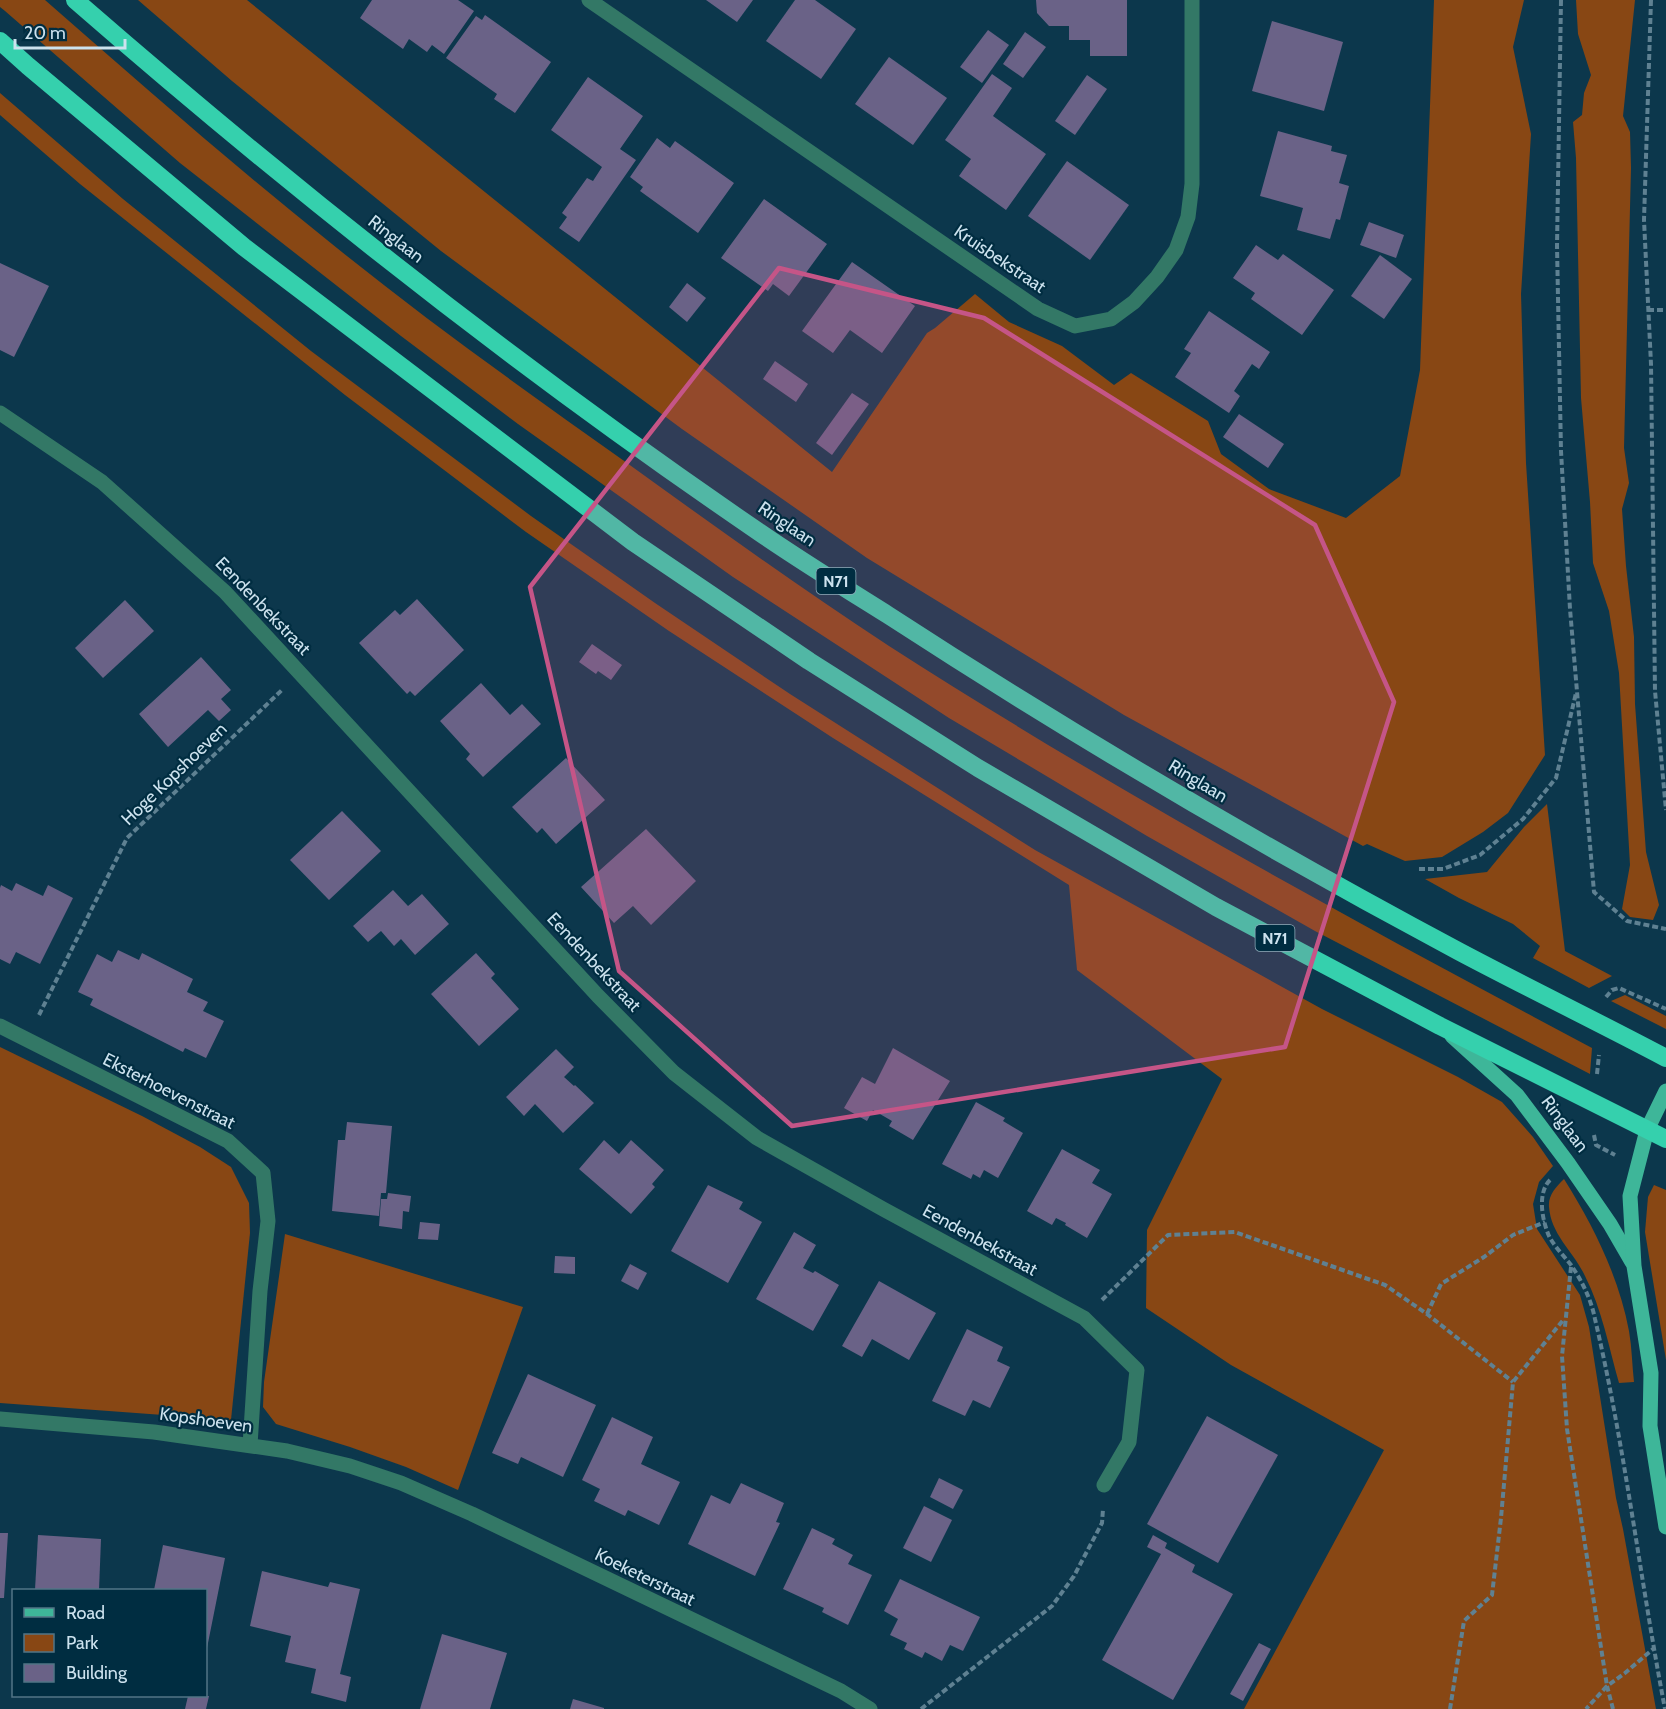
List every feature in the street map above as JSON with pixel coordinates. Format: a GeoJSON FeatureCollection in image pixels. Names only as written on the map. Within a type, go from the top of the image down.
{"type":"FeatureCollection","features":[{"type":"Feature","properties":{"kind":"highway","name":"Ringlaan"},"geometry":{"type":"LineString","coordinates":[[75,0],[366,244],[532,371],[760,532],[995,684],[1236,829],[1461,953],[1666,1058]]}},
{"type":"Feature","properties":{"kind":"highway","name":"Ringlaan"},"geometry":{"type":"LineString","coordinates":[[0,40],[244,247],[633,542],[809,661],[978,768],[1216,907],[1440,1026],[1666,1139]]}},
{"type":"Feature","properties":{"kind":"main road","name":"Ringlaan"},"geometry":{"type":"LineString","coordinates":[[1440,1026],[1517,1095],[1568,1162],[1610,1224],[1634,1266]]}},
{"type":"Feature","properties":{"kind":"main road","name":"Ringlaan"},"geometry":{"type":"LineString","coordinates":[[1666,1091],[1647,1130],[1630,1196],[1634,1266],[1651,1373],[1650,1426],[1666,1527]]}},
{"type":"Feature","properties":{"kind":"street","name":"Kruisbekstraat"},"geometry":{"type":"LineString","coordinates":[[589,0],[1038,309],[1075,326],[1111,319],[1134,302],[1157,277],[1176,250],[1188,217],[1192,184],[1192,0]]}},
{"type":"Feature","properties":{"kind":"street","name":"Eendenbekstraat"},"geometry":{"type":"LineString","coordinates":[[0,413],[102,482],[225,592],[598,996],[674,1073],[757,1138],[1084,1318],[1137,1370],[1129,1442],[1104,1485]]}},
{"type":"Feature","properties":{"kind":"street","name":"Eksterhoevenstraat"},"geometry":{"type":"LineString","coordinates":[[0,1026],[228,1141],[263,1173],[267,1221],[250,1445]]}},
{"type":"Feature","properties":{"kind":"street","name":"Kopshoeven"},"geometry":{"type":"LineString","coordinates":[[0,1419],[154,1432],[250,1445],[350,1466],[401,1483]]}},
{"type":"Feature","properties":{"kind":"street","name":"Koeketerstraat"},"geometry":{"type":"LineString","coordinates":[[401,1483],[841,1691],[870,1709]]}},
{"type":"Feature","properties":{"kind":"path"},"geometry":{"type":"LineString","coordinates":[[1561,0],[1557,246],[1561,451],[1570,609],[1594,892],[1628,921],[1666,928]]}},
{"type":"Feature","properties":{"kind":"path"},"geometry":{"type":"LineString","coordinates":[[1651,0],[1644,220],[1651,364],[1655,691],[1666,810]]}},
{"type":"Feature","properties":{"kind":"path"},"geometry":{"type":"LineString","coordinates":[[1648,310],[1666,310]]}},
{"type":"Feature","properties":{"kind":"path","name":"Hoge Kopshoeven"},"geometry":{"type":"LineString","coordinates":[[27,1040],[127,838],[300,673]]}},
{"type":"Feature","properties":{"kind":"path"},"geometry":{"type":"LineString","coordinates":[[1419,869],[1443,869],[1480,855],[1523,819],[1556,778],[1576,689]]}},
{"type":"Feature","properties":{"kind":"path"},"geometry":{"type":"LineString","coordinates":[[1596,1145],[1595,1104],[1601,1024],[1606,995],[1619,988],[1666,1009]]}},
{"type":"Feature","properties":{"kind":"path"},"geometry":{"type":"LineString","coordinates":[[1596,1145],[1568,1162],[1546,1184],[1541,1204],[1549,1236],[1586,1290],[1594,1312],[1611,1384],[1665,1709]]}},
{"type":"Feature","properties":{"kind":"path"},"geometry":{"type":"LineString","coordinates":[[1596,1145],[1638,1166]]}},
{"type":"Feature","properties":{"kind":"path"},"geometry":{"type":"LineString","coordinates":[[1427,1314],[1441,1284],[1484,1257],[1513,1235],[1545,1222]]}},
{"type":"Feature","properties":{"kind":"path"},"geometry":{"type":"LineString","coordinates":[[1084,1318],[1168,1235],[1235,1232],[1385,1285],[1427,1314],[1513,1382]]}},
{"type":"Feature","properties":{"kind":"path"},"geometry":{"type":"LineString","coordinates":[[1571,1266],[1562,1356],[1567,1429],[1607,1686],[1613,1709]]}},
{"type":"Feature","properties":{"kind":"path"},"geometry":{"type":"LineString","coordinates":[[1450,1709],[1464,1621],[1492,1595],[1513,1382],[1566,1318]]}},
{"type":"Feature","properties":{"kind":"path"},"geometry":{"type":"LineString","coordinates":[[921,1709],[1052,1606],[1074,1576],[1102,1523],[1104,1485]]}},
{"type":"Feature","properties":{"kind":"path"},"geometry":{"type":"LineString","coordinates":[[1586,1709],[1607,1686],[1654,1649]]}},
{"type":"Feature","properties":{"kind":"highlighted area"},"geometry":{"type":"Polygon","coordinates":[[[779,268],[984,318],[1315,525],[1394,702],[1285,1047],[792,1126],[619,971],[530,587],[779,268]]]}},
{"type":"Feature","properties":{"kind":"green space"},"geometry":{"type":"Polygon","coordinates":[[[0,0],[45,0],[259,185],[404,301],[552,410],[856,624],[975,700],[1148,804],[1413,952],[1592,1048],[1590,1074],[1315,931],[1147,836],[949,718],[733,577],[518,424],[401,336],[180,163],[0,7],[0,0]]]}},
{"type":"Feature","properties":{"kind":"green space"},"geometry":{"type":"Polygon","coordinates":[[[138,0],[247,0],[832,472],[927,333],[975,294],[1009,322],[1062,346],[1114,385],[1131,373],[1208,421],[1221,454],[1269,489],[1346,518],[1400,476],[1420,370],[1434,0],[1524,0],[1513,47],[1531,134],[1521,294],[1526,463],[1545,755],[1508,813],[1483,832],[1442,857],[1405,861],[1367,844],[1363,846],[1124,715],[867,558],[682,429],[441,251],[232,81],[138,0]]]}},
{"type":"Feature","properties":{"kind":"green space"},"geometry":{"type":"Polygon","coordinates":[[[1576,0],[1635,0],[1623,116],[1630,132],[1631,168],[1624,448],[1629,483],[1622,509],[1634,637],[1635,704],[1646,852],[1659,905],[1653,920],[1630,917],[1622,909],[1630,865],[1619,673],[1609,611],[1593,563],[1581,398],[1576,158],[1573,122],[1582,115],[1584,93],[1591,75],[1578,34],[1576,0]]]}},
{"type":"Feature","properties":{"kind":"green space"},"geometry":{"type":"Polygon","coordinates":[[[0,93],[123,199],[311,351],[531,516],[790,694],[1035,850],[1322,1009],[1458,1077],[1502,1102],[1533,1137],[1553,1166],[1539,1182],[1533,1204],[1537,1229],[1580,1295],[1589,1327],[1616,1498],[1656,1709],[1244,1709],[1384,1450],[1231,1365],[1146,1308],[1147,1230],[1222,1079],[1077,970],[1069,885],[833,738],[669,631],[526,532],[345,395],[80,184],[0,115],[0,93]]]}},
{"type":"Feature","properties":{"kind":"green space"},"geometry":{"type":"Polygon","coordinates":[[[1547,804],[1565,951],[1612,976],[1589,988],[1533,958],[1540,946],[1513,924],[1425,879],[1487,872],[1524,827],[1547,804]]]}},
{"type":"Feature","properties":{"kind":"green space"},"geometry":{"type":"Polygon","coordinates":[[[1625,995],[1666,1016],[1666,1029],[1611,1001],[1625,995]]]}},
{"type":"Feature","properties":{"kind":"green space"},"geometry":{"type":"Polygon","coordinates":[[[0,1047],[142,1116],[200,1147],[231,1167],[249,1203],[250,1233],[231,1420],[0,1403],[0,1047]]]}},
{"type":"Feature","properties":{"kind":"green space"},"geometry":{"type":"Polygon","coordinates":[[[1564,1179],[1595,1233],[1619,1291],[1629,1331],[1634,1382],[1619,1383],[1601,1315],[1591,1289],[1554,1226],[1549,1207],[1550,1199],[1555,1188],[1564,1179]]]}},
{"type":"Feature","properties":{"kind":"green space"},"geometry":{"type":"Polygon","coordinates":[[[1654,1185],[1666,1190],[1666,1360],[1645,1232],[1648,1197],[1654,1185]]]}},
{"type":"Feature","properties":{"kind":"green space"},"geometry":{"type":"Polygon","coordinates":[[[285,1234],[523,1307],[458,1490],[406,1467],[276,1424],[263,1407],[264,1382],[285,1234]]]}},
{"type":"Feature","properties":{"kind":"building"},"geometry":{"type":"Polygon","coordinates":[[[372,0],[458,0],[474,11],[444,54],[432,45],[427,52],[409,39],[403,49],[360,18],[372,0]]]}},
{"type":"Feature","properties":{"kind":"building"},"geometry":{"type":"Polygon","coordinates":[[[706,0],[753,0],[737,22],[706,0]]]}},
{"type":"Feature","properties":{"kind":"building"},"geometry":{"type":"Polygon","coordinates":[[[795,0],[815,0],[856,29],[821,79],[766,41],[795,0]]]}},
{"type":"Feature","properties":{"kind":"building"},"geometry":{"type":"Polygon","coordinates":[[[1036,0],[1127,0],[1127,56],[1090,56],[1090,40],[1069,40],[1069,26],[1049,26],[1037,13],[1036,0]]]}},
{"type":"Feature","properties":{"kind":"building"},"geometry":{"type":"Polygon","coordinates":[[[485,15],[551,62],[515,113],[494,99],[497,94],[446,58],[476,16],[482,20],[485,15]]]}},
{"type":"Feature","properties":{"kind":"building"},"geometry":{"type":"Polygon","coordinates":[[[1272,21],[1343,42],[1324,111],[1252,91],[1272,21]]]}},
{"type":"Feature","properties":{"kind":"building"},"geometry":{"type":"Polygon","coordinates":[[[988,30],[1009,45],[982,83],[960,67],[988,30]]]}},
{"type":"Feature","properties":{"kind":"building"},"geometry":{"type":"Polygon","coordinates":[[[1025,32],[1046,47],[1023,78],[1003,64],[1025,32]]]}},
{"type":"Feature","properties":{"kind":"building"},"geometry":{"type":"Polygon","coordinates":[[[889,57],[947,98],[913,145],[855,104],[889,57]]]}},
{"type":"Feature","properties":{"kind":"building"},"geometry":{"type":"Polygon","coordinates":[[[992,74],[1012,88],[993,116],[1046,154],[1006,210],[959,176],[971,159],[945,140],[992,74]]]}},
{"type":"Feature","properties":{"kind":"building"},"geometry":{"type":"Polygon","coordinates":[[[1087,75],[1107,89],[1075,135],[1055,121],[1087,75]]]}},
{"type":"Feature","properties":{"kind":"building"},"geometry":{"type":"Polygon","coordinates":[[[588,77],[643,116],[620,149],[636,160],[579,242],[559,228],[567,217],[562,213],[587,178],[593,181],[602,167],[551,130],[588,77]]]}},
{"type":"Feature","properties":{"kind":"building"},"geometry":{"type":"Polygon","coordinates":[[[1278,131],[1332,146],[1331,151],[1347,155],[1339,183],[1349,186],[1340,220],[1336,219],[1330,239],[1297,230],[1303,208],[1260,196],[1278,131]]]}},
{"type":"Feature","properties":{"kind":"building"},"geometry":{"type":"Polygon","coordinates":[[[657,138],[670,148],[675,141],[734,183],[698,233],[640,191],[643,187],[630,177],[657,138]]]}},
{"type":"Feature","properties":{"kind":"building"},"geometry":{"type":"Polygon","coordinates":[[[1067,161],[1129,205],[1090,260],[1028,216],[1067,161]]]}},
{"type":"Feature","properties":{"kind":"building"},"geometry":{"type":"Polygon","coordinates":[[[764,199],[827,244],[789,296],[773,284],[768,291],[721,258],[764,199]]]}},
{"type":"Feature","properties":{"kind":"building"},"geometry":{"type":"Polygon","coordinates":[[[1369,222],[1404,235],[1396,258],[1360,245],[1369,222]]]}},
{"type":"Feature","properties":{"kind":"building"},"geometry":{"type":"Polygon","coordinates":[[[1256,245],[1278,260],[1283,254],[1334,290],[1302,335],[1251,299],[1255,293],[1233,278],[1256,245]]]}},
{"type":"Feature","properties":{"kind":"building"},"geometry":{"type":"Polygon","coordinates":[[[1380,255],[1412,279],[1384,319],[1351,296],[1380,255]]]}},
{"type":"Feature","properties":{"kind":"building"},"geometry":{"type":"Polygon","coordinates":[[[852,262],[915,306],[882,353],[850,330],[833,353],[802,331],[852,262]]]}},
{"type":"Feature","properties":{"kind":"building"},"geometry":{"type":"Polygon","coordinates":[[[0,263],[49,286],[14,357],[0,350],[0,263]]]}},
{"type":"Feature","properties":{"kind":"building"},"geometry":{"type":"Polygon","coordinates":[[[687,283],[706,298],[687,322],[669,307],[687,283]]]}},
{"type":"Feature","properties":{"kind":"building"},"geometry":{"type":"Polygon","coordinates":[[[1209,311],[1270,352],[1259,369],[1252,364],[1234,391],[1240,396],[1229,413],[1175,377],[1191,353],[1184,349],[1209,311]]]}},
{"type":"Feature","properties":{"kind":"building"},"geometry":{"type":"Polygon","coordinates":[[[775,361],[808,384],[796,402],[763,379],[775,361]]]}},
{"type":"Feature","properties":{"kind":"building"},"geometry":{"type":"Polygon","coordinates":[[[852,393],[869,404],[832,455],[816,443],[852,393]]]}},
{"type":"Feature","properties":{"kind":"building"},"geometry":{"type":"Polygon","coordinates":[[[1239,414],[1284,444],[1268,468],[1223,437],[1239,414]]]}},
{"type":"Feature","properties":{"kind":"building"},"geometry":{"type":"Polygon","coordinates":[[[417,599],[464,650],[415,696],[410,691],[407,694],[359,643],[395,610],[400,615],[417,599]]]}},
{"type":"Feature","properties":{"kind":"building"},"geometry":{"type":"Polygon","coordinates":[[[125,600],[154,631],[103,678],[75,648],[125,600]]]}},
{"type":"Feature","properties":{"kind":"building"},"geometry":{"type":"Polygon","coordinates":[[[592,644],[622,665],[611,680],[598,671],[596,674],[579,662],[592,644]]]}},
{"type":"Feature","properties":{"kind":"building"},"geometry":{"type":"Polygon","coordinates":[[[201,657],[231,690],[221,699],[231,710],[219,721],[208,710],[168,747],[139,714],[201,657]]]}},
{"type":"Feature","properties":{"kind":"building"},"geometry":{"type":"Polygon","coordinates":[[[481,683],[510,715],[522,704],[541,724],[483,777],[466,759],[470,754],[440,721],[481,683]]]}},
{"type":"Feature","properties":{"kind":"building"},"geometry":{"type":"Polygon","coordinates":[[[566,758],[605,800],[556,844],[542,828],[537,833],[512,807],[566,758]]]}},
{"type":"Feature","properties":{"kind":"building"},"geometry":{"type":"Polygon","coordinates":[[[342,811],[381,851],[329,900],[290,860],[342,811]]]}},
{"type":"Feature","properties":{"kind":"building"},"geometry":{"type":"Polygon","coordinates":[[[646,829],[696,881],[651,925],[633,906],[614,923],[581,887],[646,829]]]}},
{"type":"Feature","properties":{"kind":"building"},"geometry":{"type":"Polygon","coordinates":[[[16,883],[43,896],[48,885],[73,898],[40,964],[16,952],[10,964],[0,959],[0,888],[1,885],[12,891],[16,883]]]}},
{"type":"Feature","properties":{"kind":"building"},"geometry":{"type":"Polygon","coordinates":[[[393,890],[408,906],[422,894],[449,924],[415,955],[401,939],[394,946],[381,931],[368,942],[353,926],[393,890]]]}},
{"type":"Feature","properties":{"kind":"building"},"geometry":{"type":"Polygon","coordinates":[[[118,950],[139,960],[142,953],[193,979],[187,992],[208,1002],[203,1011],[224,1021],[206,1058],[185,1048],[183,1052],[90,1005],[93,999],[78,992],[97,954],[112,962],[118,950]]]}},
{"type":"Feature","properties":{"kind":"building"},"geometry":{"type":"Polygon","coordinates":[[[476,953],[495,974],[491,978],[519,1009],[479,1046],[431,994],[476,953]]]}},
{"type":"Feature","properties":{"kind":"building"},"geometry":{"type":"Polygon","coordinates":[[[893,1048],[950,1081],[913,1140],[889,1126],[892,1121],[873,1110],[867,1121],[844,1108],[862,1077],[875,1084],[893,1048]]]}},
{"type":"Feature","properties":{"kind":"building"},"geometry":{"type":"Polygon","coordinates":[[[556,1049],[574,1067],[564,1077],[594,1103],[563,1133],[535,1104],[524,1116],[506,1097],[556,1049]]]}},
{"type":"Feature","properties":{"kind":"building"},"geometry":{"type":"Polygon","coordinates":[[[976,1102],[1005,1118],[1003,1121],[1023,1133],[998,1178],[984,1170],[980,1178],[973,1174],[971,1179],[942,1164],[976,1102]]]}},
{"type":"Feature","properties":{"kind":"building"},"geometry":{"type":"Polygon","coordinates":[[[347,1122],[392,1126],[386,1193],[381,1193],[379,1216],[332,1211],[338,1140],[345,1140],[347,1122]]]}},
{"type":"Feature","properties":{"kind":"building"},"geometry":{"type":"Polygon","coordinates":[[[604,1140],[619,1154],[631,1140],[664,1170],[652,1184],[655,1187],[631,1214],[579,1169],[604,1140]]]}},
{"type":"Feature","properties":{"kind":"building"},"geometry":{"type":"Polygon","coordinates":[[[1062,1149],[1100,1170],[1092,1183],[1112,1194],[1087,1238],[1056,1218],[1052,1225],[1027,1211],[1062,1149]]]}},
{"type":"Feature","properties":{"kind":"building"},"geometry":{"type":"Polygon","coordinates":[[[708,1185],[743,1202],[739,1209],[762,1222],[728,1283],[671,1251],[708,1185]]]}},
{"type":"Feature","properties":{"kind":"building"},"geometry":{"type":"Polygon","coordinates":[[[388,1193],[411,1196],[409,1212],[403,1211],[402,1229],[379,1226],[381,1199],[387,1199],[388,1193]]]}},
{"type":"Feature","properties":{"kind":"building"},"geometry":{"type":"Polygon","coordinates":[[[420,1222],[440,1224],[438,1240],[418,1239],[420,1222]]]}},
{"type":"Feature","properties":{"kind":"building"},"geometry":{"type":"Polygon","coordinates":[[[794,1232],[816,1245],[803,1268],[813,1273],[815,1271],[839,1285],[813,1331],[756,1299],[794,1232]]]}},
{"type":"Feature","properties":{"kind":"building"},"geometry":{"type":"Polygon","coordinates":[[[555,1256],[575,1257],[575,1274],[554,1273],[555,1256]]]}},
{"type":"Feature","properties":{"kind":"building"},"geometry":{"type":"Polygon","coordinates":[[[630,1264],[647,1273],[638,1290],[621,1281],[630,1264]]]}},
{"type":"Feature","properties":{"kind":"building"},"geometry":{"type":"Polygon","coordinates":[[[879,1281],[936,1313],[909,1360],[872,1339],[862,1357],[842,1346],[879,1281]]]}},
{"type":"Feature","properties":{"kind":"building"},"geometry":{"type":"Polygon","coordinates":[[[967,1329],[1003,1347],[997,1361],[1010,1367],[990,1408],[973,1400],[965,1416],[932,1401],[967,1329]]]}},
{"type":"Feature","properties":{"kind":"building"},"geometry":{"type":"Polygon","coordinates":[[[528,1374],[596,1405],[563,1477],[521,1457],[518,1464],[492,1453],[528,1374]]]}},
{"type":"Feature","properties":{"kind":"building"},"geometry":{"type":"Polygon","coordinates":[[[1207,1416],[1278,1455],[1218,1563],[1147,1524],[1207,1416]]]}},
{"type":"Feature","properties":{"kind":"building"},"geometry":{"type":"Polygon","coordinates":[[[612,1417],[653,1437],[641,1464],[680,1482],[659,1525],[628,1510],[625,1516],[594,1501],[600,1489],[582,1480],[612,1417]]]}},
{"type":"Feature","properties":{"kind":"building"},"geometry":{"type":"Polygon","coordinates":[[[939,1478],[963,1490],[953,1509],[930,1497],[939,1478]]]}},
{"type":"Feature","properties":{"kind":"building"},"geometry":{"type":"Polygon","coordinates":[[[741,1483],[784,1503],[776,1522],[780,1523],[755,1576],[688,1544],[711,1495],[730,1504],[741,1483]]]}},
{"type":"Feature","properties":{"kind":"building"},"geometry":{"type":"Polygon","coordinates":[[[924,1506],[952,1520],[931,1562],[903,1548],[924,1506]]]}},
{"type":"Feature","properties":{"kind":"building"},"geometry":{"type":"Polygon","coordinates":[[[812,1528],[835,1539],[832,1544],[853,1555],[848,1564],[872,1575],[848,1625],[822,1612],[824,1608],[783,1589],[812,1528]]]}},
{"type":"Feature","properties":{"kind":"building"},"geometry":{"type":"Polygon","coordinates":[[[0,1533],[8,1533],[4,1598],[0,1598],[0,1533]]]}},
{"type":"Feature","properties":{"kind":"building"},"geometry":{"type":"Polygon","coordinates":[[[38,1535],[101,1539],[99,1589],[35,1589],[38,1535]]]}},
{"type":"Feature","properties":{"kind":"building"},"geometry":{"type":"Polygon","coordinates":[[[1153,1535],[1167,1543],[1165,1548],[1195,1565],[1192,1572],[1233,1594],[1173,1700],[1102,1660],[1161,1554],[1147,1547],[1153,1535]]]}},
{"type":"Feature","properties":{"kind":"building"},"geometry":{"type":"Polygon","coordinates":[[[163,1545],[225,1558],[207,1648],[207,1589],[154,1589],[163,1545]]]}},
{"type":"Feature","properties":{"kind":"building"},"geometry":{"type":"Polygon","coordinates":[[[262,1571],[328,1587],[330,1582],[360,1589],[340,1674],[351,1677],[346,1702],[311,1693],[316,1669],[285,1662],[291,1636],[250,1626],[262,1571]]]}},
{"type":"Feature","properties":{"kind":"building"},"geometry":{"type":"Polygon","coordinates":[[[900,1579],[980,1617],[963,1651],[950,1645],[942,1661],[925,1652],[922,1658],[904,1649],[907,1643],[890,1635],[898,1619],[884,1611],[900,1579]]]}},
{"type":"Feature","properties":{"kind":"building"},"geometry":{"type":"Polygon","coordinates":[[[442,1634],[507,1653],[490,1709],[420,1709],[442,1634]]]}},
{"type":"Feature","properties":{"kind":"building"},"geometry":{"type":"Polygon","coordinates":[[[1259,1643],[1271,1649],[1243,1701],[1230,1694],[1259,1643]]]}},
{"type":"Feature","properties":{"kind":"building"},"geometry":{"type":"Polygon","coordinates":[[[209,1696],[206,1709],[185,1709],[188,1697],[209,1696]]]}},
{"type":"Feature","properties":{"kind":"building"},"geometry":{"type":"Polygon","coordinates":[[[573,1699],[604,1708],[604,1709],[570,1709],[573,1699]]]}}]}
